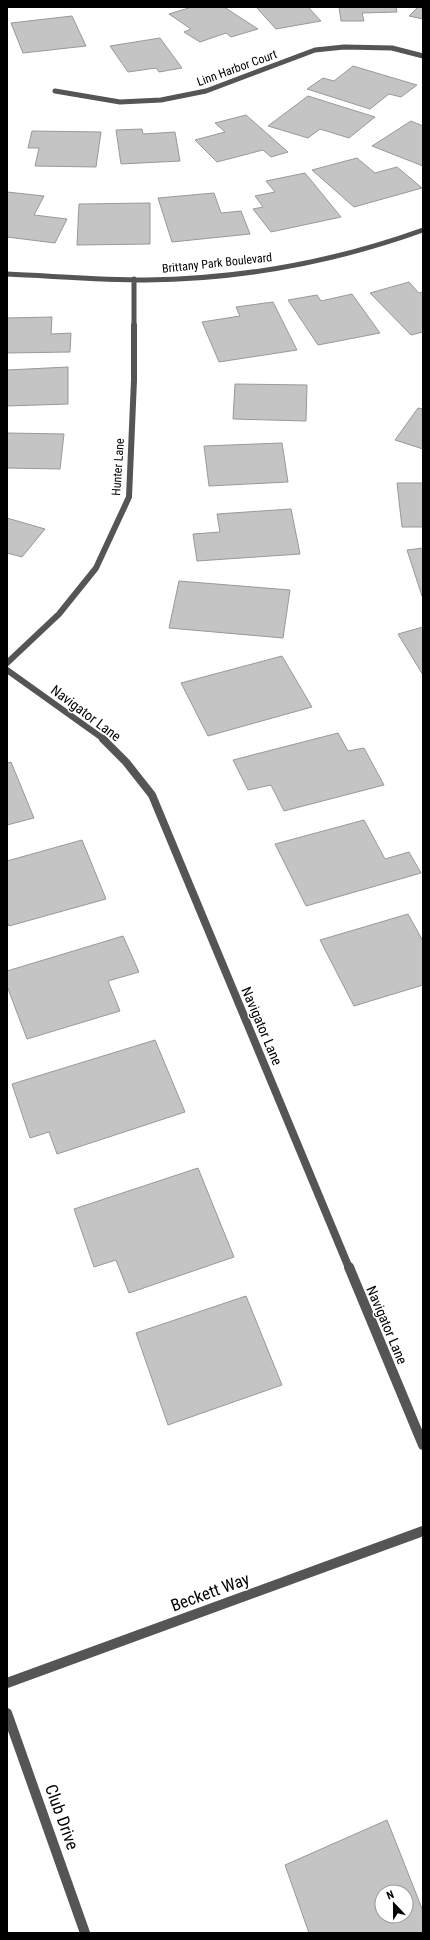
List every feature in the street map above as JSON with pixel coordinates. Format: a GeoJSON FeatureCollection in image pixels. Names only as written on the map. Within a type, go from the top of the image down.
{"type":"FeatureCollection","features":[{"type":"Feature","properties":{"kind":"street","name":"Linn Harbor Court"},"geometry":{"type":"LineString","coordinates":[[55,91],[120,102],[161,100],[206,91],[315,50],[344,47],[392,48],[423,56]]}},
{"type":"Feature","properties":{"kind":"street","name":"Brittany Park Boulevard"},"geometry":{"type":"LineString","coordinates":[[7,274],[167,279],[254,272],[332,256],[398,240],[423,230]]}},
{"type":"Feature","properties":{"kind":"street","name":"Hunter Lane"},"geometry":{"type":"LineString","coordinates":[[7,663],[59,614],[96,568],[129,497],[134,380],[134,279]]}},
{"type":"Feature","properties":{"kind":"street","name":"Navigator Lane"},"geometry":{"type":"LineString","coordinates":[[7,670],[107,742],[126,762],[152,795],[423,1445]]}},
{"type":"Feature","properties":{"kind":"street","name":"Beckett Way"},"geometry":{"type":"LineString","coordinates":[[7,1683],[423,1531]]}},
{"type":"Feature","properties":{"kind":"street","name":"Club Drive"},"geometry":{"type":"LineString","coordinates":[[7,1713],[85,1933]]}},
{"type":"Feature","properties":{"kind":"building"},"geometry":{"type":"Polygon","coordinates":[[[192,7],[224,7],[258,29],[231,37],[226,33],[200,42],[184,32],[191,29],[169,14],[192,7]]]}},
{"type":"Feature","properties":{"kind":"building"},"geometry":{"type":"Polygon","coordinates":[[[256,7],[308,7],[321,21],[276,29],[256,7]]]}},
{"type":"Feature","properties":{"kind":"building"},"geometry":{"type":"Polygon","coordinates":[[[339,7],[396,7],[397,12],[362,13],[364,21],[341,21],[339,7]]]}},
{"type":"Feature","properties":{"kind":"building"},"geometry":{"type":"Polygon","coordinates":[[[418,7],[423,7],[423,19],[409,16],[418,7]]]}},
{"type":"Feature","properties":{"kind":"building"},"geometry":{"type":"Polygon","coordinates":[[[72,16],[86,46],[23,53],[11,23],[72,16]]]}},
{"type":"Feature","properties":{"kind":"building"},"geometry":{"type":"Polygon","coordinates":[[[160,38],[182,68],[159,72],[156,68],[128,72],[110,46],[160,38]]]}},
{"type":"Feature","properties":{"kind":"building"},"geometry":{"type":"Polygon","coordinates":[[[353,66],[417,85],[401,97],[389,94],[370,109],[307,89],[323,78],[334,81],[353,66]]]}},
{"type":"Feature","properties":{"kind":"building"},"geometry":{"type":"Polygon","coordinates":[[[308,96],[375,117],[349,138],[320,129],[308,138],[268,126],[308,96]]]}},
{"type":"Feature","properties":{"kind":"building"},"geometry":{"type":"Polygon","coordinates":[[[246,115],[288,152],[271,157],[263,150],[217,162],[195,140],[225,132],[215,123],[246,115]]]}},
{"type":"Feature","properties":{"kind":"building"},"geometry":{"type":"Polygon","coordinates":[[[411,121],[423,126],[423,166],[372,146],[411,121]]]}},
{"type":"Feature","properties":{"kind":"building"},"geometry":{"type":"Polygon","coordinates":[[[142,129],[143,134],[175,132],[180,161],[121,164],[116,130],[142,129]]]}},
{"type":"Feature","properties":{"kind":"building"},"geometry":{"type":"Polygon","coordinates":[[[32,131],[101,132],[96,167],[35,166],[39,148],[28,148],[32,131]]]}},
{"type":"Feature","properties":{"kind":"building"},"geometry":{"type":"Polygon","coordinates":[[[357,158],[375,173],[397,167],[422,188],[354,207],[312,170],[357,158]]]}},
{"type":"Feature","properties":{"kind":"building"},"geometry":{"type":"Polygon","coordinates":[[[305,173],[341,217],[271,232],[253,209],[263,207],[255,196],[275,192],[266,181],[305,173]]]}},
{"type":"Feature","properties":{"kind":"building"},"geometry":{"type":"Polygon","coordinates":[[[7,192],[44,196],[34,215],[67,219],[55,243],[7,237],[7,192]]]}},
{"type":"Feature","properties":{"kind":"building"},"geometry":{"type":"Polygon","coordinates":[[[214,193],[221,213],[241,211],[250,234],[172,242],[158,198],[214,193]]]}},
{"type":"Feature","properties":{"kind":"building"},"geometry":{"type":"Polygon","coordinates":[[[150,203],[150,244],[77,245],[79,204],[150,203]]]}},
{"type":"Feature","properties":{"kind":"building"},"geometry":{"type":"Polygon","coordinates":[[[409,282],[419,293],[423,292],[423,332],[411,335],[370,293],[409,282]]]}},
{"type":"Feature","properties":{"kind":"building"},"geometry":{"type":"Polygon","coordinates":[[[352,294],[380,333],[318,345],[288,300],[317,295],[321,301],[352,294]]]}},
{"type":"Feature","properties":{"kind":"building"},"geometry":{"type":"Polygon","coordinates":[[[273,302],[297,350],[219,362],[202,322],[240,316],[236,307],[273,302]]]}},
{"type":"Feature","properties":{"kind":"building"},"geometry":{"type":"Polygon","coordinates":[[[52,317],[51,334],[71,333],[70,352],[7,353],[7,318],[52,317]]]}},
{"type":"Feature","properties":{"kind":"building"},"geometry":{"type":"Polygon","coordinates":[[[68,367],[68,404],[7,406],[7,370],[68,367]]]}},
{"type":"Feature","properties":{"kind":"building"},"geometry":{"type":"Polygon","coordinates":[[[235,384],[307,385],[306,421],[233,419],[235,384]]]}},
{"type":"Feature","properties":{"kind":"building"},"geometry":{"type":"Polygon","coordinates":[[[418,408],[423,409],[423,449],[395,440],[418,408]]]}},
{"type":"Feature","properties":{"kind":"building"},"geometry":{"type":"Polygon","coordinates":[[[7,433],[64,434],[60,469],[7,468],[7,433]]]}},
{"type":"Feature","properties":{"kind":"building"},"geometry":{"type":"Polygon","coordinates":[[[282,443],[288,482],[209,486],[204,446],[282,443]]]}},
{"type":"Feature","properties":{"kind":"building"},"geometry":{"type":"Polygon","coordinates":[[[397,483],[423,483],[423,527],[402,527],[397,483]]]}},
{"type":"Feature","properties":{"kind":"building"},"geometry":{"type":"Polygon","coordinates":[[[291,509],[300,554],[197,561],[193,534],[220,532],[217,514],[291,509]]]}},
{"type":"Feature","properties":{"kind":"building"},"geometry":{"type":"Polygon","coordinates":[[[7,518],[45,529],[22,557],[7,553],[7,518]]]}},
{"type":"Feature","properties":{"kind":"building"},"geometry":{"type":"Polygon","coordinates":[[[423,548],[423,596],[422,596],[407,550],[423,548]]]}},
{"type":"Feature","properties":{"kind":"building"},"geometry":{"type":"Polygon","coordinates":[[[179,581],[290,590],[283,638],[169,628],[179,581]]]}},
{"type":"Feature","properties":{"kind":"building"},"geometry":{"type":"Polygon","coordinates":[[[423,627],[423,675],[398,634],[423,627]]]}},
{"type":"Feature","properties":{"kind":"building"},"geometry":{"type":"Polygon","coordinates":[[[282,656],[312,707],[208,736],[181,683],[282,656]]]}},
{"type":"Feature","properties":{"kind":"building"},"geometry":{"type":"Polygon","coordinates":[[[338,733],[348,751],[364,748],[384,785],[284,811],[271,785],[248,790],[233,760],[338,733]]]}},
{"type":"Feature","properties":{"kind":"building"},"geometry":{"type":"Polygon","coordinates":[[[11,762],[34,818],[7,825],[7,763],[11,762]]]}},
{"type":"Feature","properties":{"kind":"building"},"geometry":{"type":"Polygon","coordinates":[[[364,820],[385,859],[409,852],[421,873],[306,906],[275,844],[364,820]]]}},
{"type":"Feature","properties":{"kind":"building"},"geometry":{"type":"Polygon","coordinates":[[[82,840],[106,899],[9,926],[7,921],[7,861],[82,840]]]}},
{"type":"Feature","properties":{"kind":"building"},"geometry":{"type":"Polygon","coordinates":[[[408,914],[423,941],[423,985],[354,1006],[320,940],[408,914]]]}},
{"type":"Feature","properties":{"kind":"building"},"geometry":{"type":"Polygon","coordinates":[[[123,936],[139,972],[108,981],[120,1011],[27,1039],[7,986],[7,971],[123,936]]]}},
{"type":"Feature","properties":{"kind":"building"},"geometry":{"type":"Polygon","coordinates":[[[155,1040],[185,1112],[57,1154],[49,1132],[30,1138],[12,1084],[155,1040]]]}},
{"type":"Feature","properties":{"kind":"building"},"geometry":{"type":"Polygon","coordinates":[[[198,1168],[234,1257],[129,1293],[116,1260],[94,1267],[74,1209],[198,1168]]]}},
{"type":"Feature","properties":{"kind":"building"},"geometry":{"type":"Polygon","coordinates":[[[246,1296],[282,1385],[168,1425],[136,1333],[246,1296]]]}},
{"type":"Feature","properties":{"kind":"building"},"geometry":{"type":"Polygon","coordinates":[[[387,1820],[412,1884],[374,1884],[374,1924],[414,1924],[414,1888],[423,1911],[423,1933],[309,1933],[285,1865],[387,1820]]]}}]}
